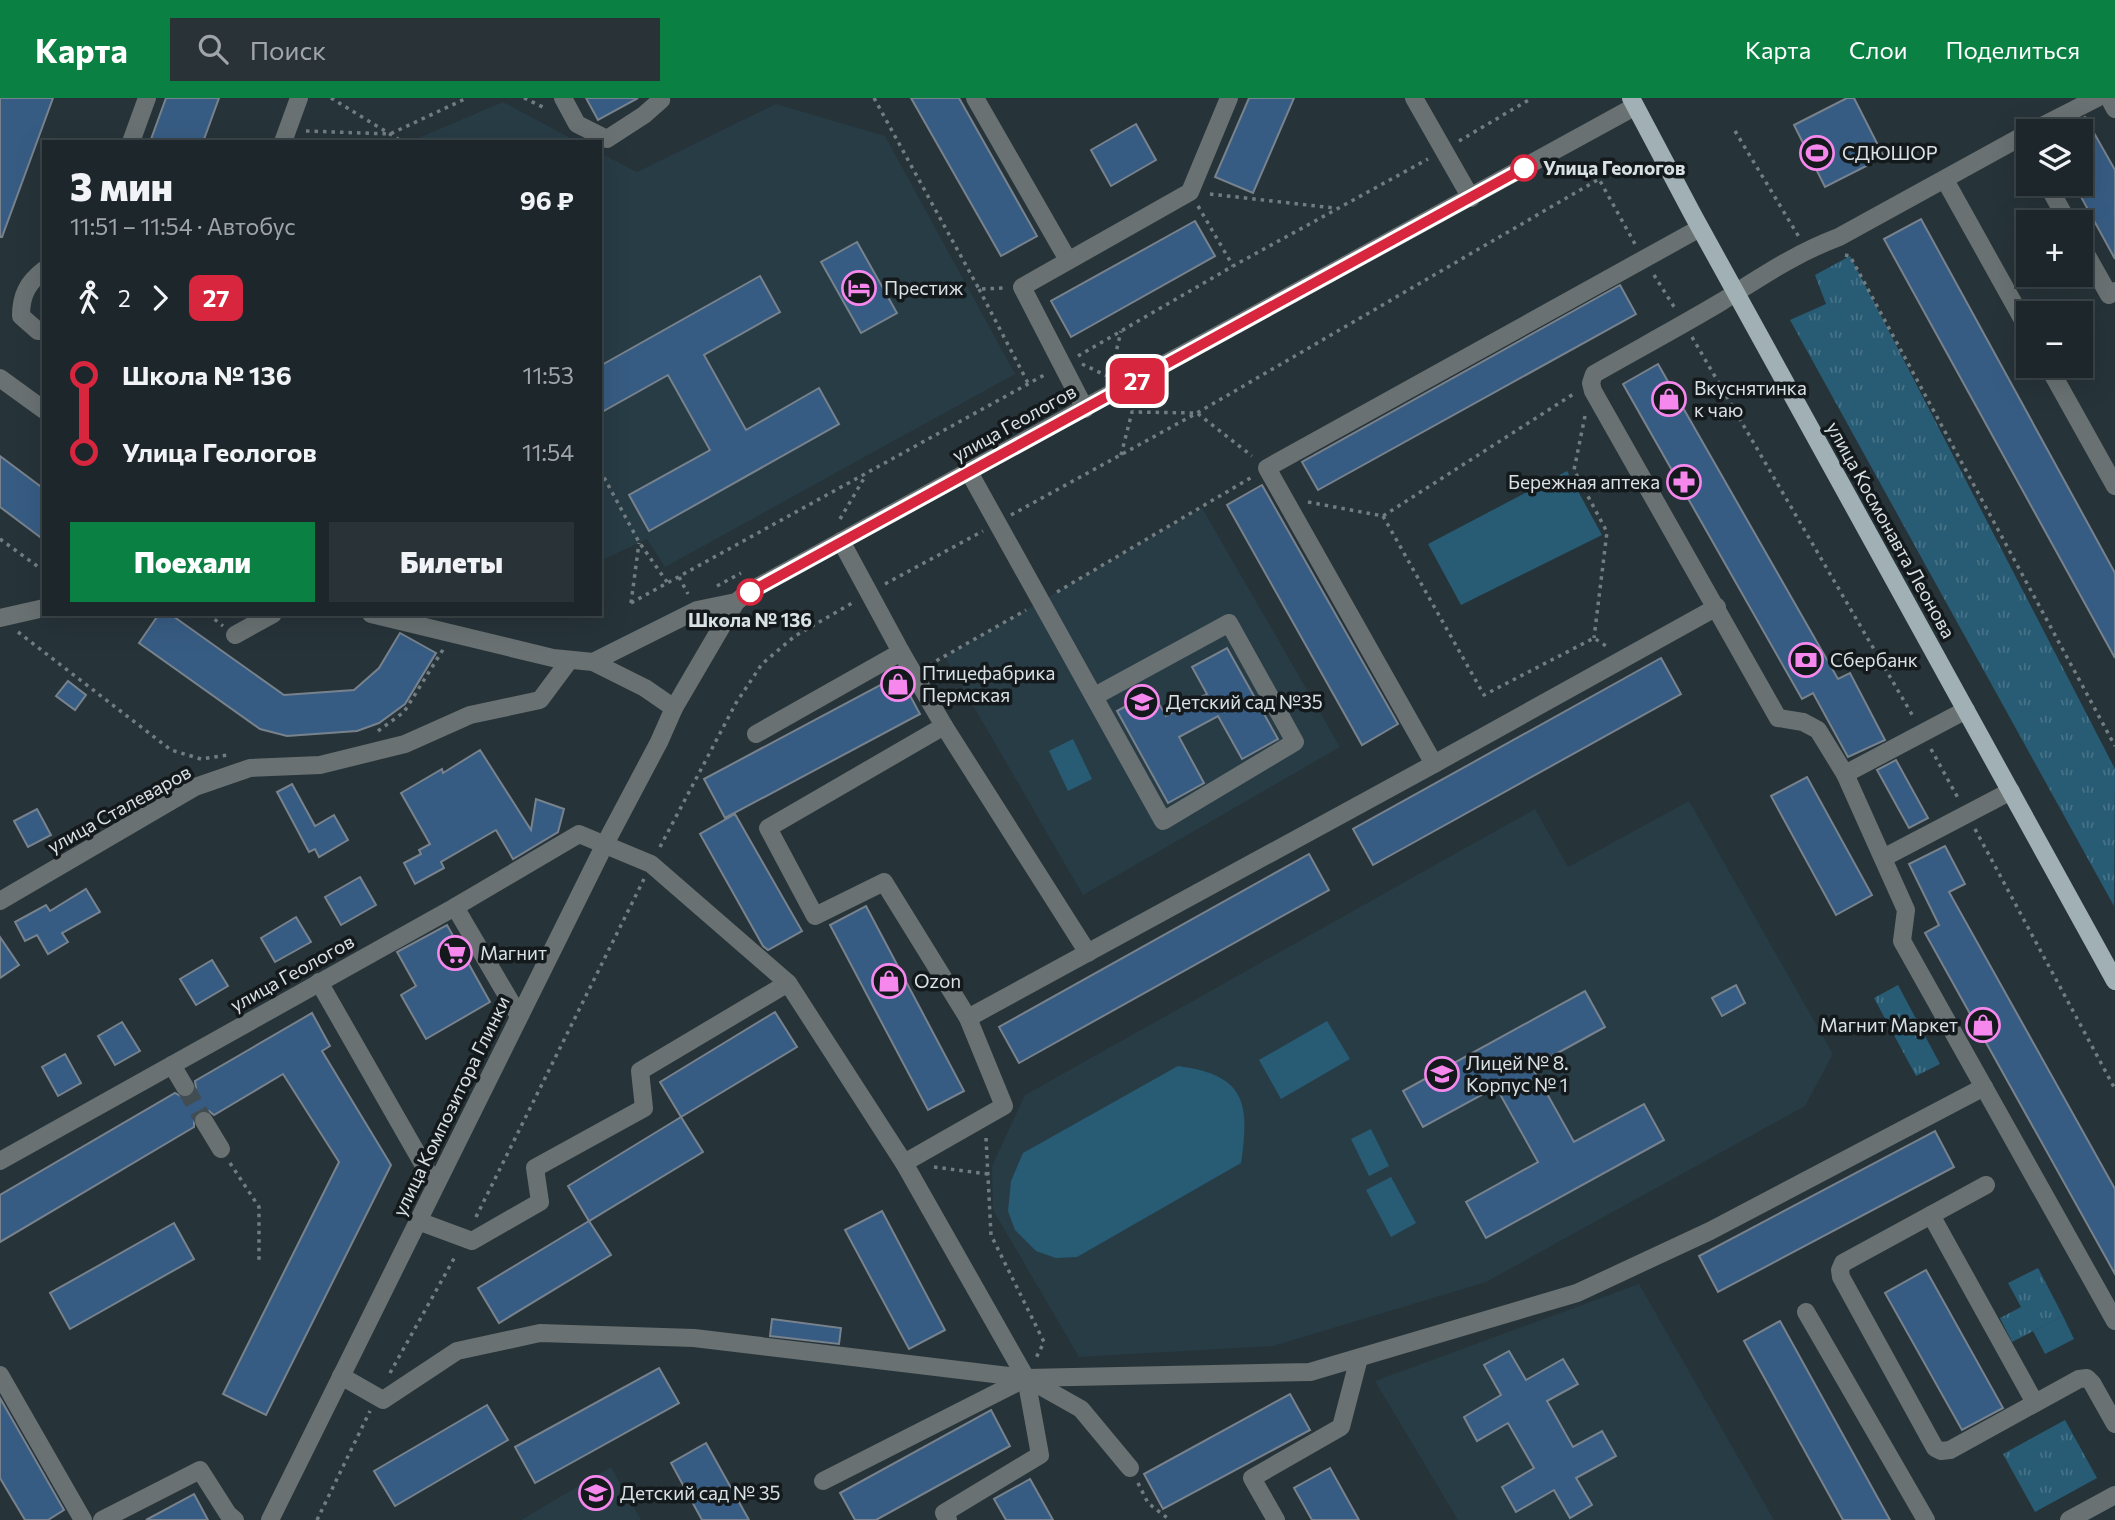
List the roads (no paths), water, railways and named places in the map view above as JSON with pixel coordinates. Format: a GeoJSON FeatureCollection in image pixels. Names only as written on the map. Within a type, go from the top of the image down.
{"type":"FeatureCollection","features":[{"type":"Feature","properties":{"kind":"main road","name":"улица Космонавта Леонова"},"geometry":{"type":"LineString","coordinates":[[1632,102],[2011,791],[2111,961],[2115,981]]}},
{"type":"Feature","properties":{"kind":"street"},"geometry":{"type":"LineString","coordinates":[[132,140],[147,98]]}},
{"type":"Feature","properties":{"kind":"street"},"geometry":{"type":"LineString","coordinates":[[285,136],[299,98]]}},
{"type":"Feature","properties":{"kind":"street"},"geometry":{"type":"LineString","coordinates":[[563,98],[577,124],[607,139],[644,115],[660,98]]}},
{"type":"Feature","properties":{"kind":"street"},"geometry":{"type":"LineString","coordinates":[[975,98],[1069,260]]}},
{"type":"Feature","properties":{"kind":"street"},"geometry":{"type":"LineString","coordinates":[[1085,409],[1022,287],[1190,192],[1229,98]]}},
{"type":"Feature","properties":{"kind":"street"},"geometry":{"type":"LineString","coordinates":[[1414,98],[1471,198]]}},
{"type":"Feature","properties":{"kind":"street"},"geometry":{"type":"LineString","coordinates":[[2060,119],[2097,98]]}},
{"type":"Feature","properties":{"kind":"street"},"geometry":{"type":"LineString","coordinates":[[2109,98],[2115,109]]}},
{"type":"Feature","properties":{"kind":"street","name":"улица Геологов"},"geometry":{"type":"LineString","coordinates":[[593,662],[697,610],[736,602],[841,541],[1471,198],[1632,102]]}},
{"type":"Feature","properties":{"kind":"street"},"geometry":{"type":"LineString","coordinates":[[2016,144],[1839,237],[1806,249],[1684,324],[1594,374],[1591,383],[1593,391],[1778,718],[1802,722],[1818,730],[1845,774],[1906,910],[1902,941],[2115,1321]]}},
{"type":"Feature","properties":{"kind":"street"},"geometry":{"type":"LineString","coordinates":[[1945,180],[2016,307]]}},
{"type":"Feature","properties":{"kind":"street"},"geometry":{"type":"LineString","coordinates":[[1434,765],[1267,468],[1700,228]]}},
{"type":"Feature","properties":{"kind":"street"},"geometry":{"type":"LineString","coordinates":[[2093,266],[2109,295],[2115,291]]}},
{"type":"Feature","properties":{"kind":"street"},"geometry":{"type":"LineString","coordinates":[[42,272],[21,299],[22,316],[38,331],[42,330]]}},
{"type":"Feature","properties":{"kind":"street"},"geometry":{"type":"LineString","coordinates":[[0,378],[42,409]]}},
{"type":"Feature","properties":{"kind":"street"},"geometry":{"type":"LineString","coordinates":[[2055,378],[2115,486]]}},
{"type":"Feature","properties":{"kind":"street"},"geometry":{"type":"LineString","coordinates":[[969,472],[1163,821],[1295,742],[1229,623],[1095,696]]}},
{"type":"Feature","properties":{"kind":"street"},"geometry":{"type":"LineString","coordinates":[[841,541],[944,726],[1088,953]]}},
{"type":"Feature","properties":{"kind":"street","name":"улица Композитора Глинки"},"geometry":{"type":"LineString","coordinates":[[270,1520],[674,708],[736,602]]}},
{"type":"Feature","properties":{"kind":"street"},"geometry":{"type":"LineString","coordinates":[[968,1018],[1434,765],[1717,607]]}},
{"type":"Feature","properties":{"kind":"street"},"geometry":{"type":"LineString","coordinates":[[5,622],[24,612],[42,608]]}},
{"type":"Feature","properties":{"kind":"street"},"geometry":{"type":"LineString","coordinates":[[235,635],[270,616]]}},
{"type":"Feature","properties":{"kind":"street"},"geometry":{"type":"LineString","coordinates":[[379,616],[569,661],[593,662],[645,688],[674,708]]}},
{"type":"Feature","properties":{"kind":"street"},"geometry":{"type":"LineString","coordinates":[[756,734],[901,652]]}},
{"type":"Feature","properties":{"kind":"street","name":"улица Сталеваров"},"geometry":{"type":"LineString","coordinates":[[0,901],[195,787],[250,768],[320,765],[405,744],[470,715],[540,700],[569,661]]}},
{"type":"Feature","properties":{"kind":"street"},"geometry":{"type":"LineString","coordinates":[[1845,774],[1966,710]]}},
{"type":"Feature","properties":{"kind":"street"},"geometry":{"type":"LineString","coordinates":[[904,1163],[1004,1106],[968,1018],[884,882],[815,916],[768,828],[944,726]]}},
{"type":"Feature","properties":{"kind":"street"},"geometry":{"type":"LineString","coordinates":[[1883,858],[2011,791]]}},
{"type":"Feature","properties":{"kind":"street","name":"улица Геологов"},"geometry":{"type":"LineString","coordinates":[[0,1161],[579,834],[605,844]]}},
{"type":"Feature","properties":{"kind":"street"},"geometry":{"type":"LineString","coordinates":[[605,844],[652,864],[788,984],[904,1163],[1026,1378],[1040,1455],[944,1513],[948,1520]]}},
{"type":"Feature","properties":{"kind":"street"},"geometry":{"type":"LineString","coordinates":[[455,906],[519,1016]]}},
{"type":"Feature","properties":{"kind":"street"},"geometry":{"type":"LineString","coordinates":[[319,982],[435,1185]]}},
{"type":"Feature","properties":{"kind":"street"},"geometry":{"type":"LineString","coordinates":[[418,1221],[472,1241],[540,1202],[535,1168],[643,1108],[640,1071],[788,984]]}},
{"type":"Feature","properties":{"kind":"street"},"geometry":{"type":"LineString","coordinates":[[172,1065],[185,1087]]}},
{"type":"Feature","properties":{"kind":"street"},"geometry":{"type":"LineString","coordinates":[[341,1376],[383,1400],[457,1351],[540,1334],[694,1338],[1026,1378],[1310,1372],[1577,1293],[1710,1231],[1984,1087]]}},
{"type":"Feature","properties":{"kind":"street"},"geometry":{"type":"LineString","coordinates":[[204,1121],[221,1149]]}},
{"type":"Feature","properties":{"kind":"street"},"geometry":{"type":"LineString","coordinates":[[1986,1185],[1843,1263],[1841,1277],[1935,1448],[1941,1451],[1950,1450],[2079,1379],[2087,1378],[2092,1383],[2115,1424]]}},
{"type":"Feature","properties":{"kind":"street"},"geometry":{"type":"LineString","coordinates":[[1931,1215],[2035,1404]]}},
{"type":"Feature","properties":{"kind":"street"},"geometry":{"type":"LineString","coordinates":[[1806,1312],[1927,1520]]}},
{"type":"Feature","properties":{"kind":"street"},"geometry":{"type":"LineString","coordinates":[[1276,1520],[1252,1478],[1340,1427],[1359,1357]]}},
{"type":"Feature","properties":{"kind":"street"},"geometry":{"type":"LineString","coordinates":[[0,1375],[83,1520]]}},
{"type":"Feature","properties":{"kind":"street"},"geometry":{"type":"LineString","coordinates":[[1026,1378],[1081,1409],[1130,1468]]}},
{"type":"Feature","properties":{"kind":"street"},"geometry":{"type":"LineString","coordinates":[[823,1481],[1026,1378]]}},
{"type":"Feature","properties":{"kind":"street"},"geometry":{"type":"LineString","coordinates":[[103,1520],[200,1470],[228,1514],[235,1520]]}},
{"type":"Feature","properties":{"kind":"street"},"geometry":{"type":"LineString","coordinates":[[2069,1520],[2115,1495]]}},
{"type":"Feature","properties":{"kind":"tunnel"},"geometry":{"type":"LineString","coordinates":[[185,1087],[204,1121]]}},
{"type":"Feature","properties":{"kind":"place","name":"СДЮШОР"},"geometry":{"type":"Point","coordinates":[1817,153]}},
{"type":"Feature","properties":{"kind":"place","name":"Улица Геологов"},"geometry":{"type":"Point","coordinates":[1524,168]}},
{"type":"Feature","properties":{"kind":"place","name":"Престиж"},"geometry":{"type":"Point","coordinates":[859,288]}},
{"type":"Feature","properties":{"kind":"place","name":"Вкуснятинка к чаю"},"geometry":{"type":"Point","coordinates":[1669,399]}},
{"type":"Feature","properties":{"kind":"place","name":"Бережная аптека"},"geometry":{"type":"Point","coordinates":[1684,482]}},
{"type":"Feature","properties":{"kind":"place","name":"Школа № 136"},"geometry":{"type":"Point","coordinates":[750,592]}},
{"type":"Feature","properties":{"kind":"place","name":"Сбербанк"},"geometry":{"type":"Point","coordinates":[1806,660]}},
{"type":"Feature","properties":{"kind":"place","name":"Птицефабрика Пермская"},"geometry":{"type":"Point","coordinates":[898,684]}},
{"type":"Feature","properties":{"kind":"place","name":"Детский сад №35"},"geometry":{"type":"Point","coordinates":[1142,702]}},
{"type":"Feature","properties":{"kind":"place","name":"Магнит"},"geometry":{"type":"Point","coordinates":[455,953]}},
{"type":"Feature","properties":{"kind":"place","name":"Ozon"},"geometry":{"type":"Point","coordinates":[889,981]}},
{"type":"Feature","properties":{"kind":"place","name":"Магнит Маркет"},"geometry":{"type":"Point","coordinates":[1983,1025]}},
{"type":"Feature","properties":{"kind":"place","name":"Лицей № 8. Корпус № 1"},"geometry":{"type":"Point","coordinates":[1442,1074]}},
{"type":"Feature","properties":{"kind":"place","name":"Детский сад № 35"},"geometry":{"type":"Point","coordinates":[596,1493]}}]}
